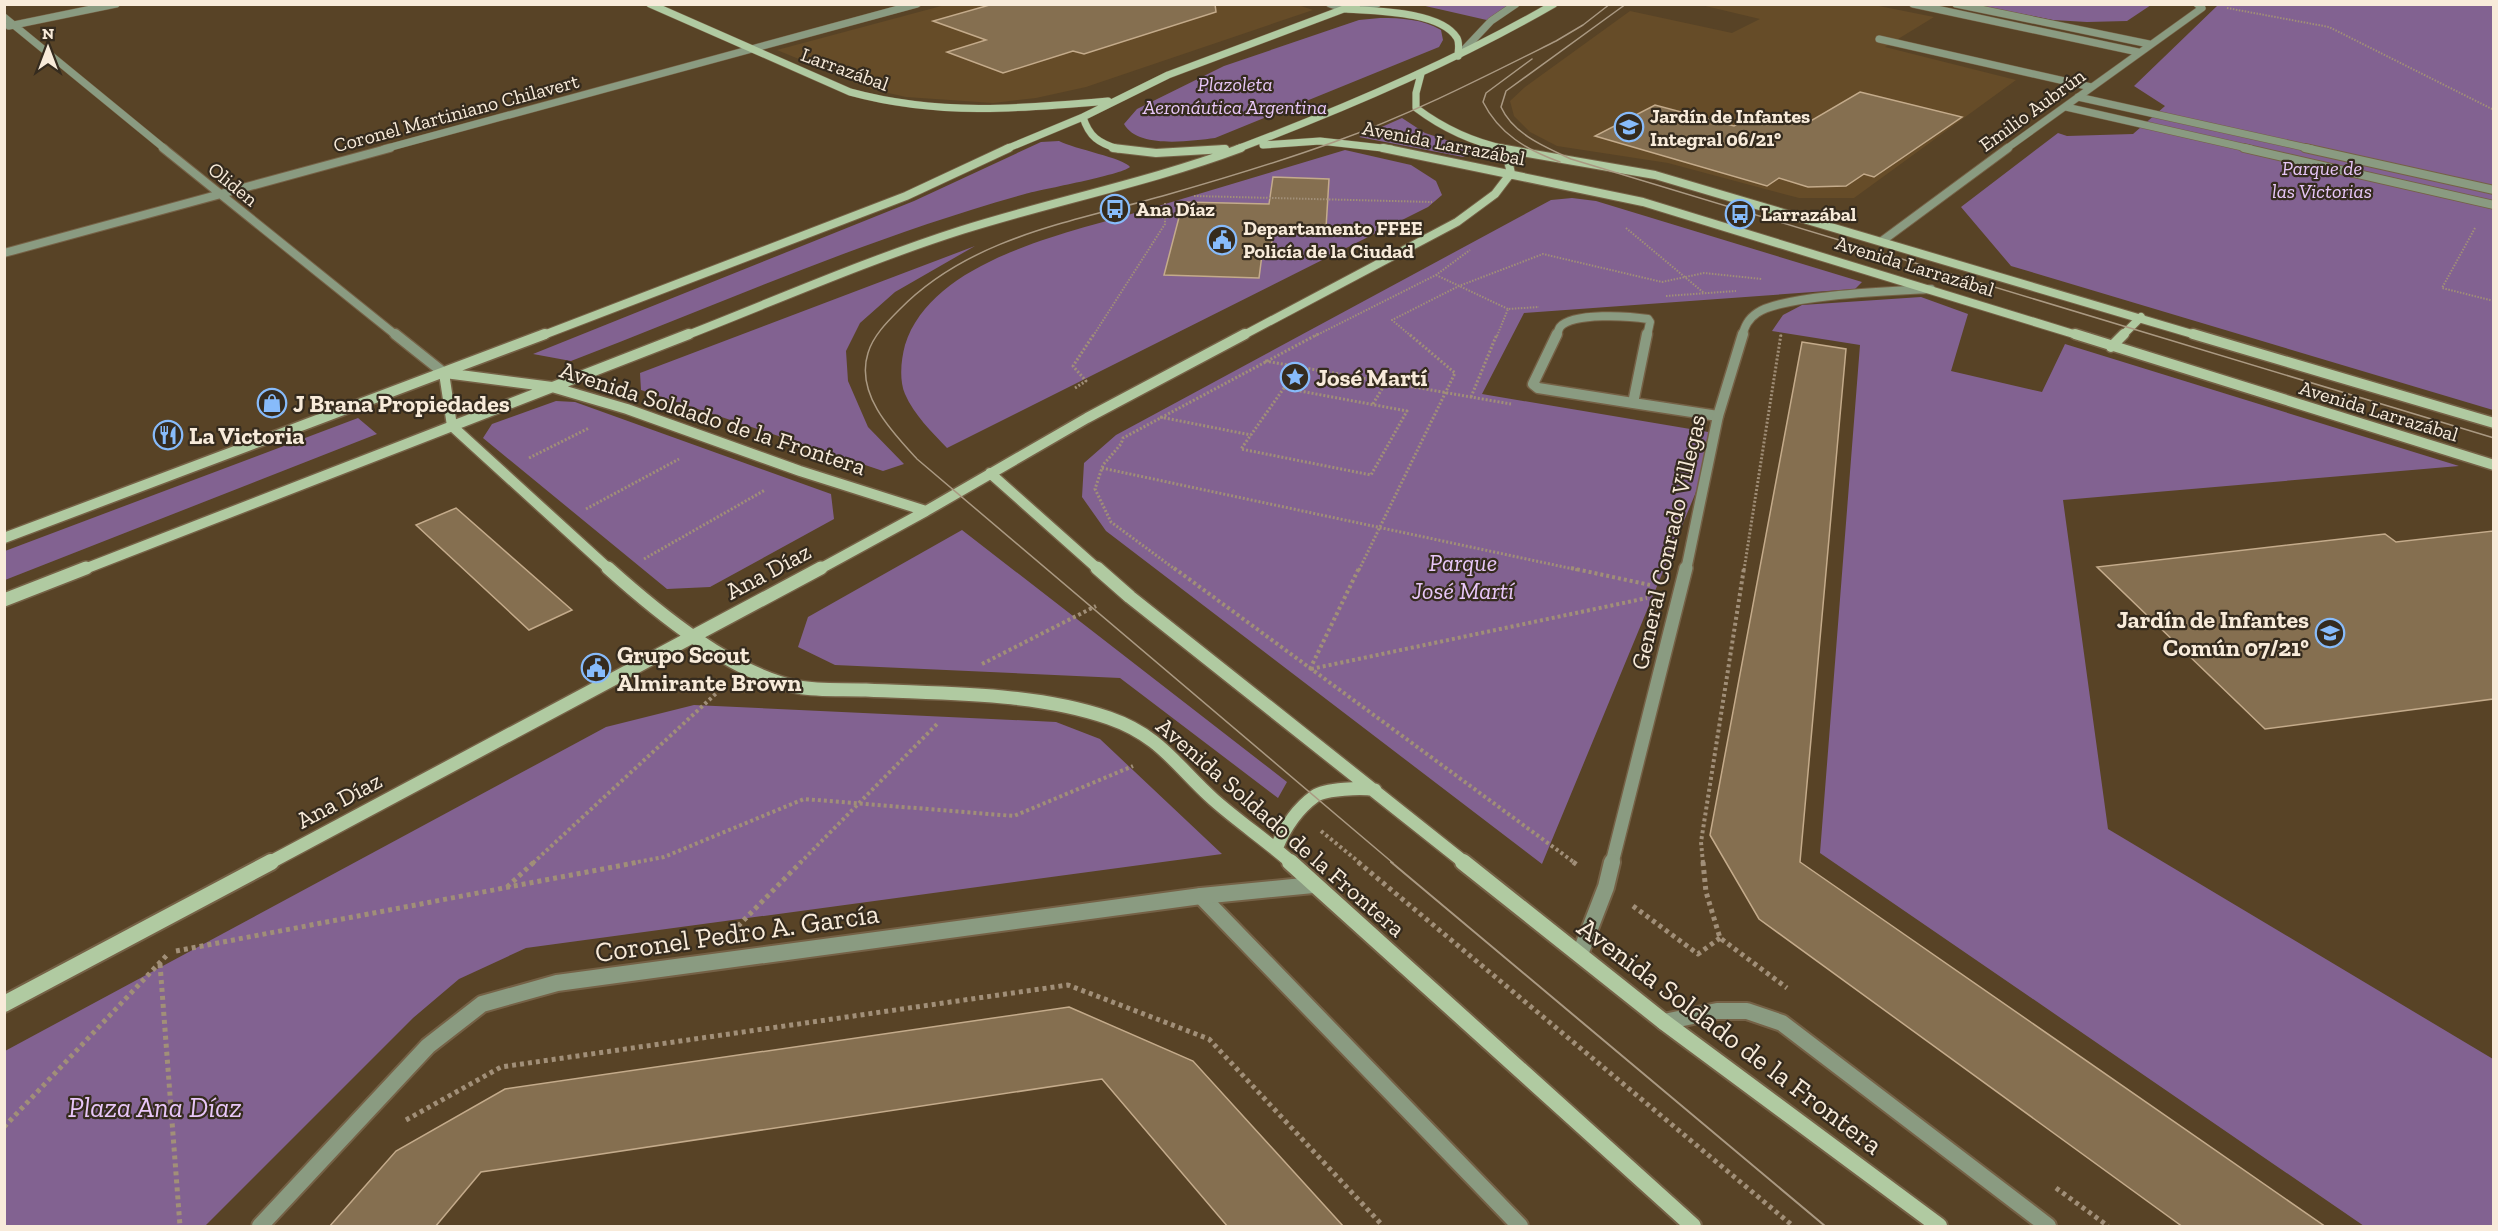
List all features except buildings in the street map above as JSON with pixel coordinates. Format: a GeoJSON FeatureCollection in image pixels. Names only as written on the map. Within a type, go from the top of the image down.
{"type":"FeatureCollection","features":[{"type":"Feature","properties":{"kind":"main road","name":"Larrazábal"},"geometry":{"type":"LineString","coordinates":[[650,4],[850,92],[885,103],[993,110],[1113,101]]}},
{"type":"Feature","properties":{"kind":"main road"},"geometry":{"type":"LineString","coordinates":[[4,538],[906,196],[1030,138],[1083,117],[1186,67],[1357,4]]}},
{"type":"Feature","properties":{"kind":"main road"},"geometry":{"type":"LineString","coordinates":[[4,600],[927,242],[1006,216],[1139,180],[1245,147],[1422,74],[1517,27],[1554,4]]}},
{"type":"Feature","properties":{"kind":"main road"},"geometry":{"type":"LineString","coordinates":[[1345,9],[1418,17],[1438,23],[1457,36],[1458,56]]}},
{"type":"Feature","properties":{"kind":"main road","name":"Avenida Larrazábal"},"geometry":{"type":"LineString","coordinates":[[1422,74],[1416,93],[1416,108],[1438,126],[1497,148],[1634,169],[2141,317],[2493,423]]}},
{"type":"Feature","properties":{"kind":"main road"},"geometry":{"type":"LineString","coordinates":[[1083,117],[1092,138],[1102,144],[1117,148],[1162,153],[1245,147]]}},
{"type":"Feature","properties":{"kind":"main road","name":"Avenida Larrazábal"},"geometry":{"type":"LineString","coordinates":[[1245,147],[1295,141],[1375,146],[1643,202],[1931,289],[2493,465]]}},
{"type":"Feature","properties":{"kind":"main road"},"geometry":{"type":"LineString","coordinates":[[1497,148],[1508,161],[1512,173]]}},
{"type":"Feature","properties":{"kind":"main road","name":"Ana Díaz"},"geometry":{"type":"LineString","coordinates":[[4,1004],[694,637],[926,512],[1087,418],[1457,222],[1484,204],[1512,173]]}},
{"type":"Feature","properties":{"kind":"main road"},"geometry":{"type":"LineString","coordinates":[[2111,347],[2141,317]]}},
{"type":"Feature","properties":{"kind":"main road"},"geometry":{"type":"LineString","coordinates":[[444,373],[452,426]]}},
{"type":"Feature","properties":{"kind":"main road","name":"Avenida Soldado de la Frontera"},"geometry":{"type":"LineString","coordinates":[[444,373],[552,387],[627,409],[800,471],[926,512]]}},
{"type":"Feature","properties":{"kind":"main road","name":"Avenida Soldado de la Frontera"},"geometry":{"type":"LineString","coordinates":[[452,426],[616,575],[694,637],[744,668],[770,679],[799,687],[966,695],[1074,708],[1109,718],[1139,731],[1167,751],[1214,800],[1276,849],[1313,885],[1693,1227]]}},
{"type":"Feature","properties":{"kind":"main road","name":"Avenida Soldado de la Frontera"},"geometry":{"type":"LineString","coordinates":[[990,473],[1018,501],[1130,597],[1376,790],[1664,1022],[1939,1227]]}},
{"type":"Feature","properties":{"kind":"main road"},"geometry":{"type":"LineString","coordinates":[[1276,849],[1284,828],[1298,811],[1314,800],[1316,795],[1363,787],[1376,790]]}},
{"type":"Feature","properties":{"kind":"street"},"geometry":{"type":"LineString","coordinates":[[4,26],[116,4]]}},
{"type":"Feature","properties":{"kind":"street","name":"Coronel Martiniano Chilavert"},"geometry":{"type":"LineString","coordinates":[[4,253],[917,4]]}},
{"type":"Feature","properties":{"kind":"street"},"geometry":{"type":"LineString","coordinates":[[1330,4],[1345,9],[1377,4]]}},
{"type":"Feature","properties":{"kind":"street"},"geometry":{"type":"LineString","coordinates":[[1458,56],[1491,21],[1515,4]]}},
{"type":"Feature","properties":{"kind":"street"},"geometry":{"type":"LineString","coordinates":[[1913,4],[2139,51]]}},
{"type":"Feature","properties":{"kind":"street"},"geometry":{"type":"LineString","coordinates":[[1956,4],[2149,44]]}},
{"type":"Feature","properties":{"kind":"street","name":"Emilio Aubrún"},"geometry":{"type":"LineString","coordinates":[[1882,241],[2200,6]]}},
{"type":"Feature","properties":{"kind":"street","name":"Oliden"},"geometry":{"type":"LineString","coordinates":[[4,17],[219,194],[444,373]]}},
{"type":"Feature","properties":{"kind":"street"},"geometry":{"type":"LineString","coordinates":[[1879,39],[2091,87]]}},
{"type":"Feature","properties":{"kind":"street"},"geometry":{"type":"LineString","coordinates":[[2078,97],[2493,190]]}},
{"type":"Feature","properties":{"kind":"street"},"geometry":{"type":"LineString","coordinates":[[2066,107],[2493,205]]}},
{"type":"Feature","properties":{"kind":"street","name":"General Conrado Villegas"},"geometry":{"type":"LineString","coordinates":[[1580,954],[1606,887],[1681,591],[1718,416],[1746,323],[1758,312],[1774,306],[1809,299],[1931,289]]}},
{"type":"Feature","properties":{"kind":"street"},"geometry":{"type":"LineString","coordinates":[[1634,403],[1650,322],[1648,319],[1635,316],[1575,320],[1561,326],[1533,384],[1538,388],[1634,403],[1718,416]]}},
{"type":"Feature","properties":{"kind":"street","name":"Coronel Pedro A. García"},"geometry":{"type":"LineString","coordinates":[[260,1227],[428,1046],[482,1004],[557,983],[1201,896],[1313,885]]}},
{"type":"Feature","properties":{"kind":"street"},"geometry":{"type":"LineString","coordinates":[[1201,896],[1521,1227]]}},
{"type":"Feature","properties":{"kind":"street"},"geometry":{"type":"LineString","coordinates":[[1664,1022],[1717,1011],[1747,1011],[1782,1023],[2048,1227]]}},
{"type":"Feature","properties":{"kind":"path"},"geometry":{"type":"LineString","coordinates":[[2200,6],[2234,9],[2329,27],[2493,111]]}},
{"type":"Feature","properties":{"kind":"path"},"geometry":{"type":"LineString","coordinates":[[1139,180],[1165,195],[1165,224],[1073,366],[1086,381],[1058,399],[1123,438],[1121,444],[1102,468],[1095,489],[1111,522],[1698,954],[1720,938],[1706,892],[1701,842],[1781,333]]}},
{"type":"Feature","properties":{"kind":"path"},"geometry":{"type":"LineString","coordinates":[[1188,196],[1484,204]]}},
{"type":"Feature","properties":{"kind":"path"},"geometry":{"type":"LineString","coordinates":[[1623,226],[1704,293]]}},
{"type":"Feature","properties":{"kind":"path"},"geometry":{"type":"LineString","coordinates":[[1436,275],[1508,309]]}},
{"type":"Feature","properties":{"kind":"path"},"geometry":{"type":"LineString","coordinates":[[1264,361],[1517,405]]}},
{"type":"Feature","properties":{"kind":"path"},"geometry":{"type":"LineString","coordinates":[[1373,404],[1386,382]]}},
{"type":"Feature","properties":{"kind":"path"},"geometry":{"type":"LineString","coordinates":[[1284,388],[1373,404],[1407,411],[1371,475],[1241,449],[1284,388]]}},
{"type":"Feature","properties":{"kind":"path"},"geometry":{"type":"LineString","coordinates":[[501,472],[627,409]]}},
{"type":"Feature","properties":{"kind":"path"},"geometry":{"type":"LineString","coordinates":[[1159,417],[1251,435]]}},
{"type":"Feature","properties":{"kind":"path"},"geometry":{"type":"LineString","coordinates":[[558,524],[714,440]]}},
{"type":"Feature","properties":{"kind":"path"},"geometry":{"type":"LineString","coordinates":[[1102,468],[1681,591]]}},
{"type":"Feature","properties":{"kind":"path"},"geometry":{"type":"LineString","coordinates":[[616,575],[800,471]]}},
{"type":"Feature","properties":{"kind":"path"},"geometry":{"type":"LineString","coordinates":[[1310,669],[1681,591]]}},
{"type":"Feature","properties":{"kind":"path"},"geometry":{"type":"LineString","coordinates":[[977,666],[1091,608],[1130,597]]}},
{"type":"Feature","properties":{"kind":"path"},"geometry":{"type":"LineString","coordinates":[[507,887],[744,668]]}},
{"type":"Feature","properties":{"kind":"path"},"geometry":{"type":"LineString","coordinates":[[701,963],[966,695]]}},
{"type":"Feature","properties":{"kind":"path"},"geometry":{"type":"LineString","coordinates":[[170,953],[664,857],[804,799],[1014,816],[1167,751]]}},
{"type":"Feature","properties":{"kind":"path"},"geometry":{"type":"LineString","coordinates":[[1298,811],[1793,1227]]}},
{"type":"Feature","properties":{"kind":"path"},"geometry":{"type":"LineString","coordinates":[[4,1127],[176,944]]}},
{"type":"Feature","properties":{"kind":"path"},"geometry":{"type":"LineString","coordinates":[[160,963],[180,1227]]}},
{"type":"Feature","properties":{"kind":"path"},"geometry":{"type":"LineString","coordinates":[[395,1126],[501,1067],[1068,985],[1209,1040],[1383,1227]]}},
{"type":"Feature","properties":{"kind":"shaded area"},"geometry":{"type":"Polygon","coordinates":[[[1295,4],[1313,10],[1086,87],[1036,98],[993,103],[906,97],[871,89],[777,50],[945,5],[1295,4]]]}},
{"type":"Feature","properties":{"kind":"shaded area"},"geometry":{"type":"Polygon","coordinates":[[[1697,4],[1874,5],[1934,17],[1885,47],[2016,80],[1854,198],[1799,198],[1668,163],[1557,146],[1530,132],[1514,116],[1510,101],[1525,87],[1630,11],[1732,33],[1760,19],[1697,4]]]}},
{"type":"Feature","properties":{"kind":"green space"},"geometry":{"type":"Polygon","coordinates":[[[2151,4],[2127,21],[2087,22],[2053,20],[1977,5],[2151,4]]]}},
{"type":"Feature","properties":{"kind":"green space"},"geometry":{"type":"Polygon","coordinates":[[[1421,5],[1516,5],[1491,21],[1421,5]]]}},
{"type":"Feature","properties":{"kind":"green space","name":"Parque de las Victorias"},"geometry":{"type":"Polygon","coordinates":[[[2215,5],[2493,5],[2493,410],[2011,266],[1961,207],[2058,133],[2067,136],[2133,134],[2165,106],[2134,86],[2217,6],[2215,5]]]}},
{"type":"Feature","properties":{"kind":"green space","name":"Plazoleta Aeronáutica Argentina"},"geometry":{"type":"Polygon","coordinates":[[[1380,18],[1427,23],[1441,30],[1443,40],[1439,47],[1215,138],[1165,142],[1152,140],[1131,132],[1124,124],[1137,109],[1224,66],[1359,20],[1380,18]]]}},
{"type":"Feature","properties":{"kind":"green space"},"geometry":{"type":"Polygon","coordinates":[[[1402,118],[1425,133],[1471,148],[1473,153],[1463,157],[1359,137],[1402,118]]]}},
{"type":"Feature","properties":{"kind":"green space"},"geometry":{"type":"Polygon","coordinates":[[[1059,141],[1118,160],[1130,167],[1098,178],[1025,194],[910,230],[796,272],[571,361],[533,354],[914,201],[1041,142],[1059,141]]]}},
{"type":"Feature","properties":{"kind":"green space"},"geometry":{"type":"Polygon","coordinates":[[[1345,150],[1411,165],[1436,181],[1442,195],[1428,207],[947,448],[913,409],[903,388],[901,376],[905,345],[920,315],[943,291],[973,271],[1043,240],[1345,150]]]}},
{"type":"Feature","properties":{"kind":"green space","name":"Parque José Martí"},"geometry":{"type":"Polygon","coordinates":[[[1572,198],[1596,201],[1862,282],[1855,289],[1524,313],[1482,394],[1720,434],[1542,864],[1106,531],[1082,497],[1084,463],[1116,435],[1551,200],[1572,198]]]}},
{"type":"Feature","properties":{"kind":"green space"},"geometry":{"type":"Polygon","coordinates":[[[975,246],[895,292],[860,323],[846,351],[848,381],[868,427],[904,464],[883,471],[641,390],[640,373],[975,246]]]}},
{"type":"Feature","properties":{"kind":"green space"},"geometry":{"type":"Polygon","coordinates":[[[1921,297],[1968,314],[1951,371],[2042,392],[2065,344],[2459,466],[2063,500],[2108,829],[2493,1059],[2493,1226],[2364,1226],[1820,853],[1860,345],[1772,331],[1783,315],[1802,305],[1921,297]]]}},
{"type":"Feature","properties":{"kind":"green space"},"geometry":{"type":"Polygon","coordinates":[[[556,401],[575,402],[831,494],[834,519],[710,587],[667,589],[483,438],[492,424],[556,401]]]}},
{"type":"Feature","properties":{"kind":"green space"},"geometry":{"type":"Polygon","coordinates":[[[358,418],[377,434],[5,580],[5,551],[358,418]]]}},
{"type":"Feature","properties":{"kind":"green space"},"geometry":{"type":"Polygon","coordinates":[[[962,530],[1287,782],[1278,798],[1120,678],[835,665],[798,647],[808,617],[962,530]]]}},
{"type":"Feature","properties":{"kind":"green space","name":"Plaza Ana Díaz"},"geometry":{"type":"Polygon","coordinates":[[[694,705],[1056,722],[1100,739],[1222,854],[526,948],[459,979],[413,1018],[205,1226],[5,1226],[5,1051],[606,727],[694,705]]]}},
{"type":"Feature","properties":{"kind":"tram line"},"geometry":{"type":"LineString","coordinates":[[1393,863],[917,459],[887,424],[871,397],[865,368],[868,353],[885,324],[927,285],[957,265],[990,249],[1059,224],[1250,170],[1391,120],[1556,41],[1583,25],[1610,4]]}},
{"type":"Feature","properties":{"kind":"tram line"},"geometry":{"type":"LineString","coordinates":[[1626,4],[1506,91],[1501,107],[1513,125],[1531,139],[1571,159],[2494,438]]}},
{"type":"Feature","properties":{"kind":"tram line"},"geometry":{"type":"LineString","coordinates":[[1532,59],[1486,93],[1483,102],[1497,123],[1515,140],[1560,162]]}},
{"type":"Feature","properties":{"kind":"tram line"},"geometry":{"type":"LineString","coordinates":[[1391,862],[1825,1226]]}},
{"type":"Feature","properties":{"kind":"place","name":"Jardín de Infantes Integral 06/21°"},"geometry":{"type":"Point","coordinates":[1629,127]}},
{"type":"Feature","properties":{"kind":"place","name":"Ana Díaz"},"geometry":{"type":"Point","coordinates":[1115,209]}},
{"type":"Feature","properties":{"kind":"place","name":"Larrazábal"},"geometry":{"type":"Point","coordinates":[1740,214]}},
{"type":"Feature","properties":{"kind":"place","name":"Departamento FFEE Policía de la Ciudad"},"geometry":{"type":"Point","coordinates":[1222,240]}},
{"type":"Feature","properties":{"kind":"place","name":"José Martí"},"geometry":{"type":"Point","coordinates":[1295,377]}},
{"type":"Feature","properties":{"kind":"place","name":"J Brana Propiedades"},"geometry":{"type":"Point","coordinates":[272,403]}},
{"type":"Feature","properties":{"kind":"place","name":"La Victoria"},"geometry":{"type":"Point","coordinates":[168,435]}},
{"type":"Feature","properties":{"kind":"place","name":"Jardín de Infantes Común 07/21°"},"geometry":{"type":"Point","coordinates":[2330,633]}},
{"type":"Feature","properties":{"kind":"place","name":"Grupo Scout Almirante Brown"},"geometry":{"type":"Point","coordinates":[596,668]}}]}
